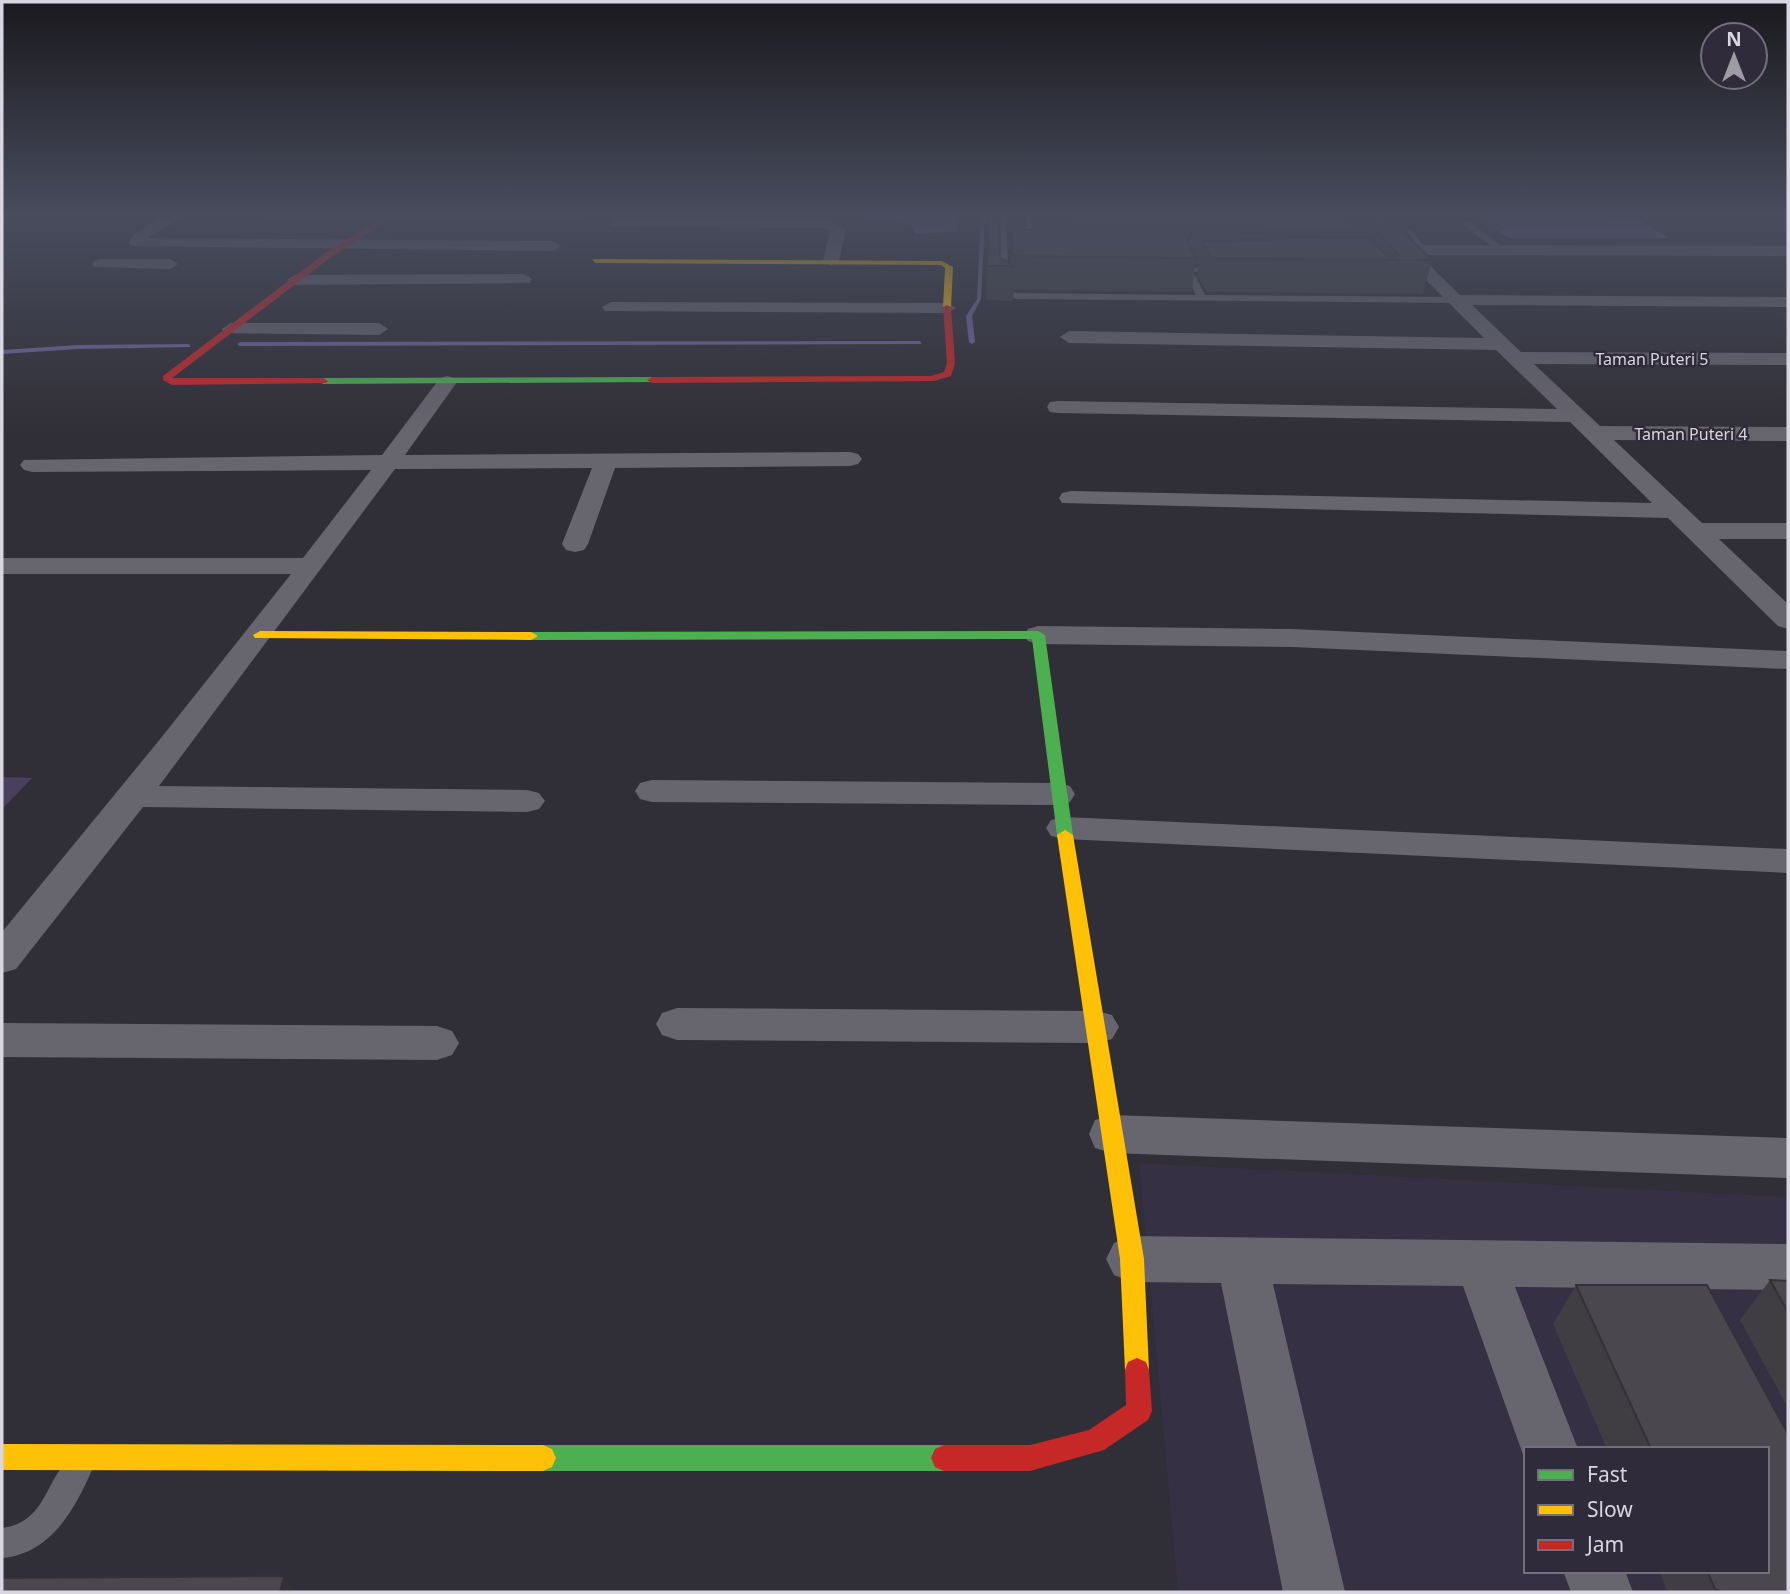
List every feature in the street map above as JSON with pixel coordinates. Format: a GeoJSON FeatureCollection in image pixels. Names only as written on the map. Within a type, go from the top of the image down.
{"type":"FeatureCollection","features":[{"type":"Feature","properties":{"kind":"street"},"geometry":{"type":"LineString","coordinates":[[273,289],[231,329],[166,378],[172,382],[931,379],[948,374],[951,363],[948,289]]}},
{"type":"Feature","properties":{"kind":"street"},"geometry":{"type":"LineString","coordinates":[[1445,289],[1788,620]]}},
{"type":"Feature","properties":{"kind":"street"},"geometry":{"type":"LineString","coordinates":[[1456,300],[1788,302]]}},
{"type":"Feature","properties":{"kind":"street"},"geometry":{"type":"LineString","coordinates":[[611,307],[947,308]]}},
{"type":"Feature","properties":{"kind":"street"},"geometry":{"type":"LineString","coordinates":[[231,329],[379,330]]}},
{"type":"Feature","properties":{"kind":"street","name":"Taman Puteri 5"},"geometry":{"type":"LineString","coordinates":[[1069,337],[1788,359]]}},
{"type":"Feature","properties":{"kind":"street"},"geometry":{"type":"LineString","coordinates":[[2,959],[135,796],[260,635],[447,382]]}},
{"type":"Feature","properties":{"kind":"street","name":"Taman Puteri 4"},"geometry":{"type":"LineString","coordinates":[[1058,407],[1788,434]]}},
{"type":"Feature","properties":{"kind":"street"},"geometry":{"type":"LineString","coordinates":[[575,544],[607,459]]}},
{"type":"Feature","properties":{"kind":"street"},"geometry":{"type":"LineString","coordinates":[[32,465],[390,460],[850,459]]}},
{"type":"Feature","properties":{"kind":"street"},"geometry":{"type":"LineString","coordinates":[[1071,498],[1675,511]]}},
{"type":"Feature","properties":{"kind":"street"},"geometry":{"type":"LineString","coordinates":[[1696,531],[1788,531]]}},
{"type":"Feature","properties":{"kind":"street"},"geometry":{"type":"LineString","coordinates":[[2,566],[310,566]]}},
{"type":"Feature","properties":{"kind":"street"},"geometry":{"type":"LineString","coordinates":[[260,635],[1038,635],[1292,638],[1788,660]]}},
{"type":"Feature","properties":{"kind":"street"},"geometry":{"type":"LineString","coordinates":[[2,1457],[1030,1458],[1095,1441],[1139,1411],[1132,1259],[1061,811],[1038,635]]}},
{"type":"Feature","properties":{"kind":"street"},"geometry":{"type":"LineString","coordinates":[[652,791],[1061,811],[1788,861]]}},
{"type":"Feature","properties":{"kind":"street"},"geometry":{"type":"LineString","coordinates":[[135,796],[527,801]]}},
{"type":"Feature","properties":{"kind":"street"},"geometry":{"type":"LineString","coordinates":[[677,1024],[1097,1027]]}},
{"type":"Feature","properties":{"kind":"street"},"geometry":{"type":"LineString","coordinates":[[2,1040],[437,1043]]}},
{"type":"Feature","properties":{"kind":"street"},"geometry":{"type":"LineString","coordinates":[[1112,1134],[1788,1158]]}},
{"type":"Feature","properties":{"kind":"street"},"geometry":{"type":"LineString","coordinates":[[1132,1259],[1480,1263],[1694,1278],[1788,1267]]}},
{"type":"Feature","properties":{"kind":"street"},"geometry":{"type":"LineString","coordinates":[[1242,1260],[1314,1592]]}},
{"type":"Feature","properties":{"kind":"street"},"geometry":{"type":"LineString","coordinates":[[1480,1263],[1548,1447]]}},
{"type":"Feature","properties":{"kind":"street"},"geometry":{"type":"LineString","coordinates":[[1595,1573],[1602,1592]]}},
{"type":"Feature","properties":{"kind":"lane"},"geometry":{"type":"LineString","coordinates":[[1005,289],[1008,295],[1456,300]]}},
{"type":"Feature","properties":{"kind":"lane"},"geometry":{"type":"LineString","coordinates":[[1198,289],[1203,299]]}},
{"type":"Feature","properties":{"kind":"lane"},"geometry":{"type":"LineString","coordinates":[[2,1543],[15,1544],[50,1518],[84,1456]]}},
{"type":"Feature","properties":{"kind":"shaded area"},"geometry":{"type":"Polygon","coordinates":[[[2,777],[32,778],[2,809],[2,777]]]}},
{"type":"Feature","properties":{"kind":"shaded area"},"geometry":{"type":"Polygon","coordinates":[[[1139,1163],[1788,1197],[1788,1592],[1178,1592],[1139,1163]]]}},
{"type":"Feature","properties":{"kind":"building"},"geometry":{"type":"Polygon","coordinates":[[[1770,1280],[1788,1281],[1788,1312],[1770,1280]]]}},
{"type":"Feature","properties":{"kind":"building"},"geometry":{"type":"Polygon","coordinates":[[[1576,1285],[1707,1285],[1788,1434],[1788,1592],[1721,1592],[1715,1589],[1708,1573],[1769,1573],[1769,1447],[1650,1447],[1576,1285]]]}},
{"type":"Feature","properties":{"kind":"building"},"geometry":{"type":"Polygon","coordinates":[[[284,1576],[280,1592],[2,1592],[2,1578],[284,1576]]]}},
{"type":"Feature","properties":{"kind":"waterway"},"geometry":{"type":"LineString","coordinates":[[972,342],[969,316],[979,299],[979,289]]}},
{"type":"Feature","properties":{"kind":"waterway"},"geometry":{"type":"LineString","coordinates":[[240,344],[919,343]]}},
{"type":"Feature","properties":{"kind":"waterway"},"geometry":{"type":"LineString","coordinates":[[2,352],[78,347],[188,346]]}},
{"type":"Feature","properties":{"kind":"traffic: fast"},"geometry":{"type":"LineString","coordinates":[[323,381],[652,380]]}},
{"type":"Feature","properties":{"kind":"traffic: fast"},"geometry":{"type":"LineString","coordinates":[[531,636],[1038,635],[1065,835]]}},
{"type":"Feature","properties":{"kind":"traffic: fast"},"geometry":{"type":"LineString","coordinates":[[543,1458],[944,1458]]}},
{"type":"Feature","properties":{"kind":"traffic: slow"},"geometry":{"type":"LineString","coordinates":[[947,307],[948,289]]}},
{"type":"Feature","properties":{"kind":"traffic: slow"},"geometry":{"type":"LineString","coordinates":[[260,635],[531,636]]}},
{"type":"Feature","properties":{"kind":"traffic: slow"},"geometry":{"type":"LineString","coordinates":[[1065,835],[1132,1259],[1137,1370]]}},
{"type":"Feature","properties":{"kind":"traffic: slow"},"geometry":{"type":"LineString","coordinates":[[2,1457],[543,1458]]}},
{"type":"Feature","properties":{"kind":"traffic: jam"},"geometry":{"type":"LineString","coordinates":[[283,289],[166,378],[172,382],[323,381]]}},
{"type":"Feature","properties":{"kind":"traffic: jam"},"geometry":{"type":"LineString","coordinates":[[652,380],[931,379],[948,374],[951,363],[947,307]]}},
{"type":"Feature","properties":{"kind":"traffic: jam"},"geometry":{"type":"LineString","coordinates":[[944,1458],[1030,1458],[1095,1441],[1139,1411],[1137,1370]]}}]}
